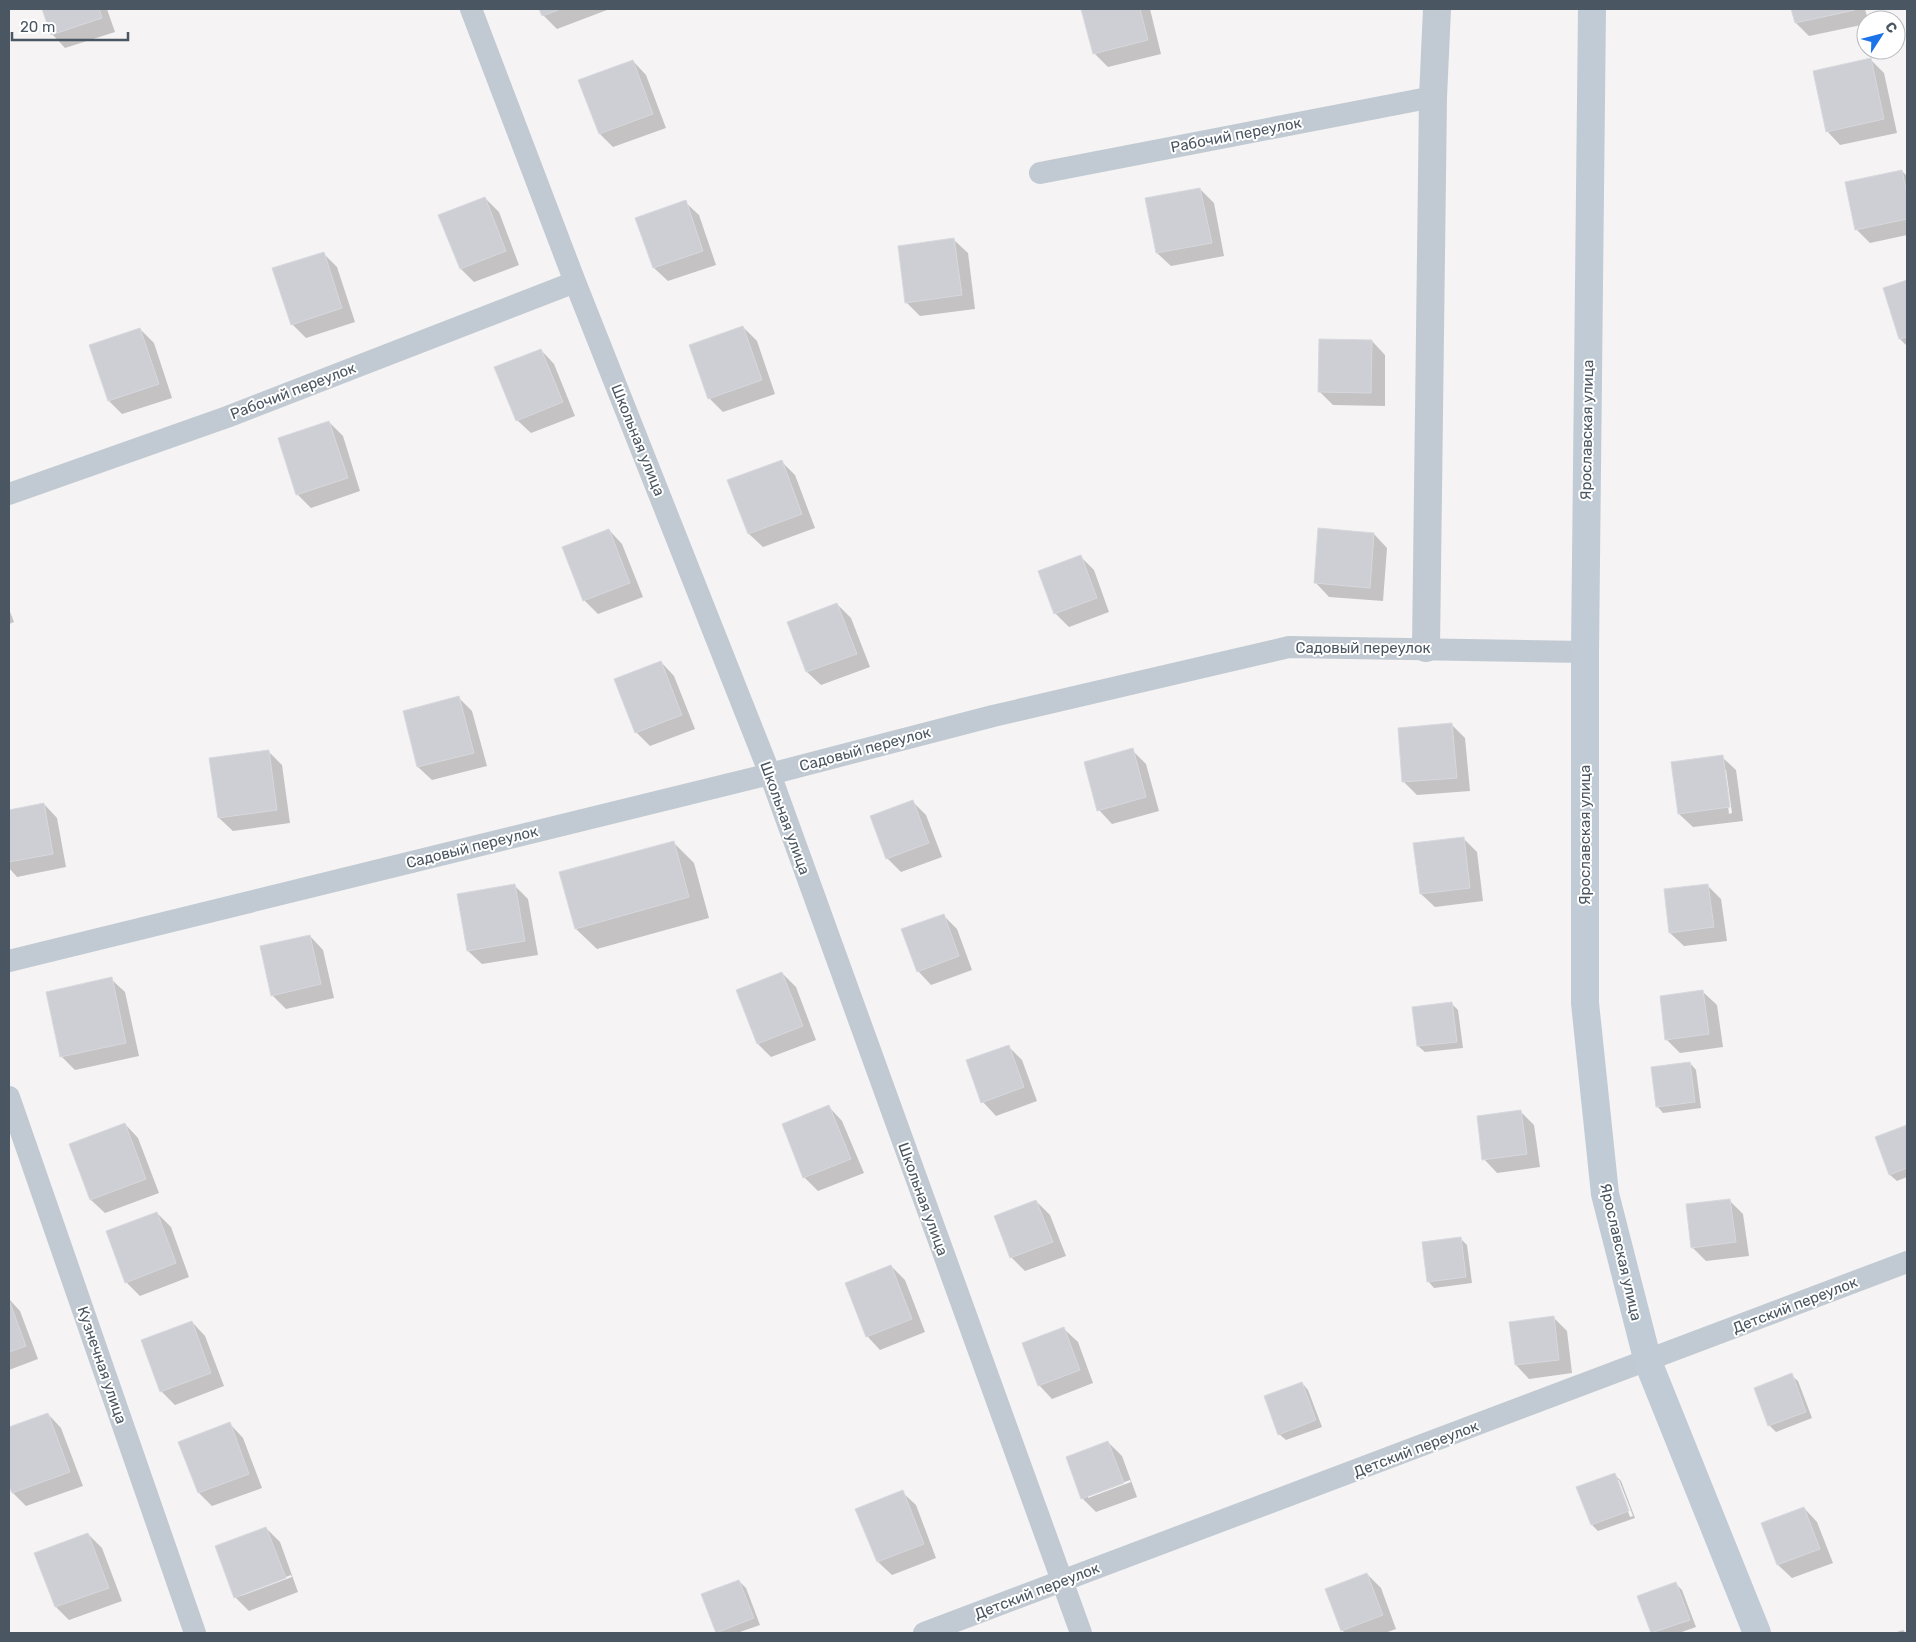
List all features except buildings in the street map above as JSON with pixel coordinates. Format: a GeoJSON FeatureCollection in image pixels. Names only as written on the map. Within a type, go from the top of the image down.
{"type":"FeatureCollection","features":[{"type":"Feature","properties":{"kind":"main road","name":"Ярославская улица"},"geometry":{"type":"LineString","coordinates":[[1592,9],[1585,652],[1585,1003],[1606,1194],[1648,1362],[1757,1633]]}},
{"type":"Feature","properties":{"kind":"street"},"geometry":{"type":"LineString","coordinates":[[1426,648],[1433,97],[1437,9]]}},
{"type":"Feature","properties":{"kind":"lane","name":"Школьная улица"},"geometry":{"type":"LineString","coordinates":[[471,9],[575,282],[770,774],[1081,1633]]}},
{"type":"Feature","properties":{"kind":"lane","name":"Рабочий переулок"},"geometry":{"type":"LineString","coordinates":[[1040,173],[1433,97]]}},
{"type":"Feature","properties":{"kind":"lane","name":"Рабочий переулок"},"geometry":{"type":"LineString","coordinates":[[9,494],[227,417],[575,282]]}},
{"type":"Feature","properties":{"kind":"lane","name":"Садовый переулок"},"geometry":{"type":"LineString","coordinates":[[9,961],[770,774],[993,716],[1290,647],[1585,652]]}},
{"type":"Feature","properties":{"kind":"lane","name":"Кузнечная улица"},"geometry":{"type":"LineString","coordinates":[[9,1097],[195,1633]]}},
{"type":"Feature","properties":{"kind":"lane","name":"Детский переулок"},"geometry":{"type":"LineString","coordinates":[[924,1633],[1648,1362],[1907,1262]]}}]}
